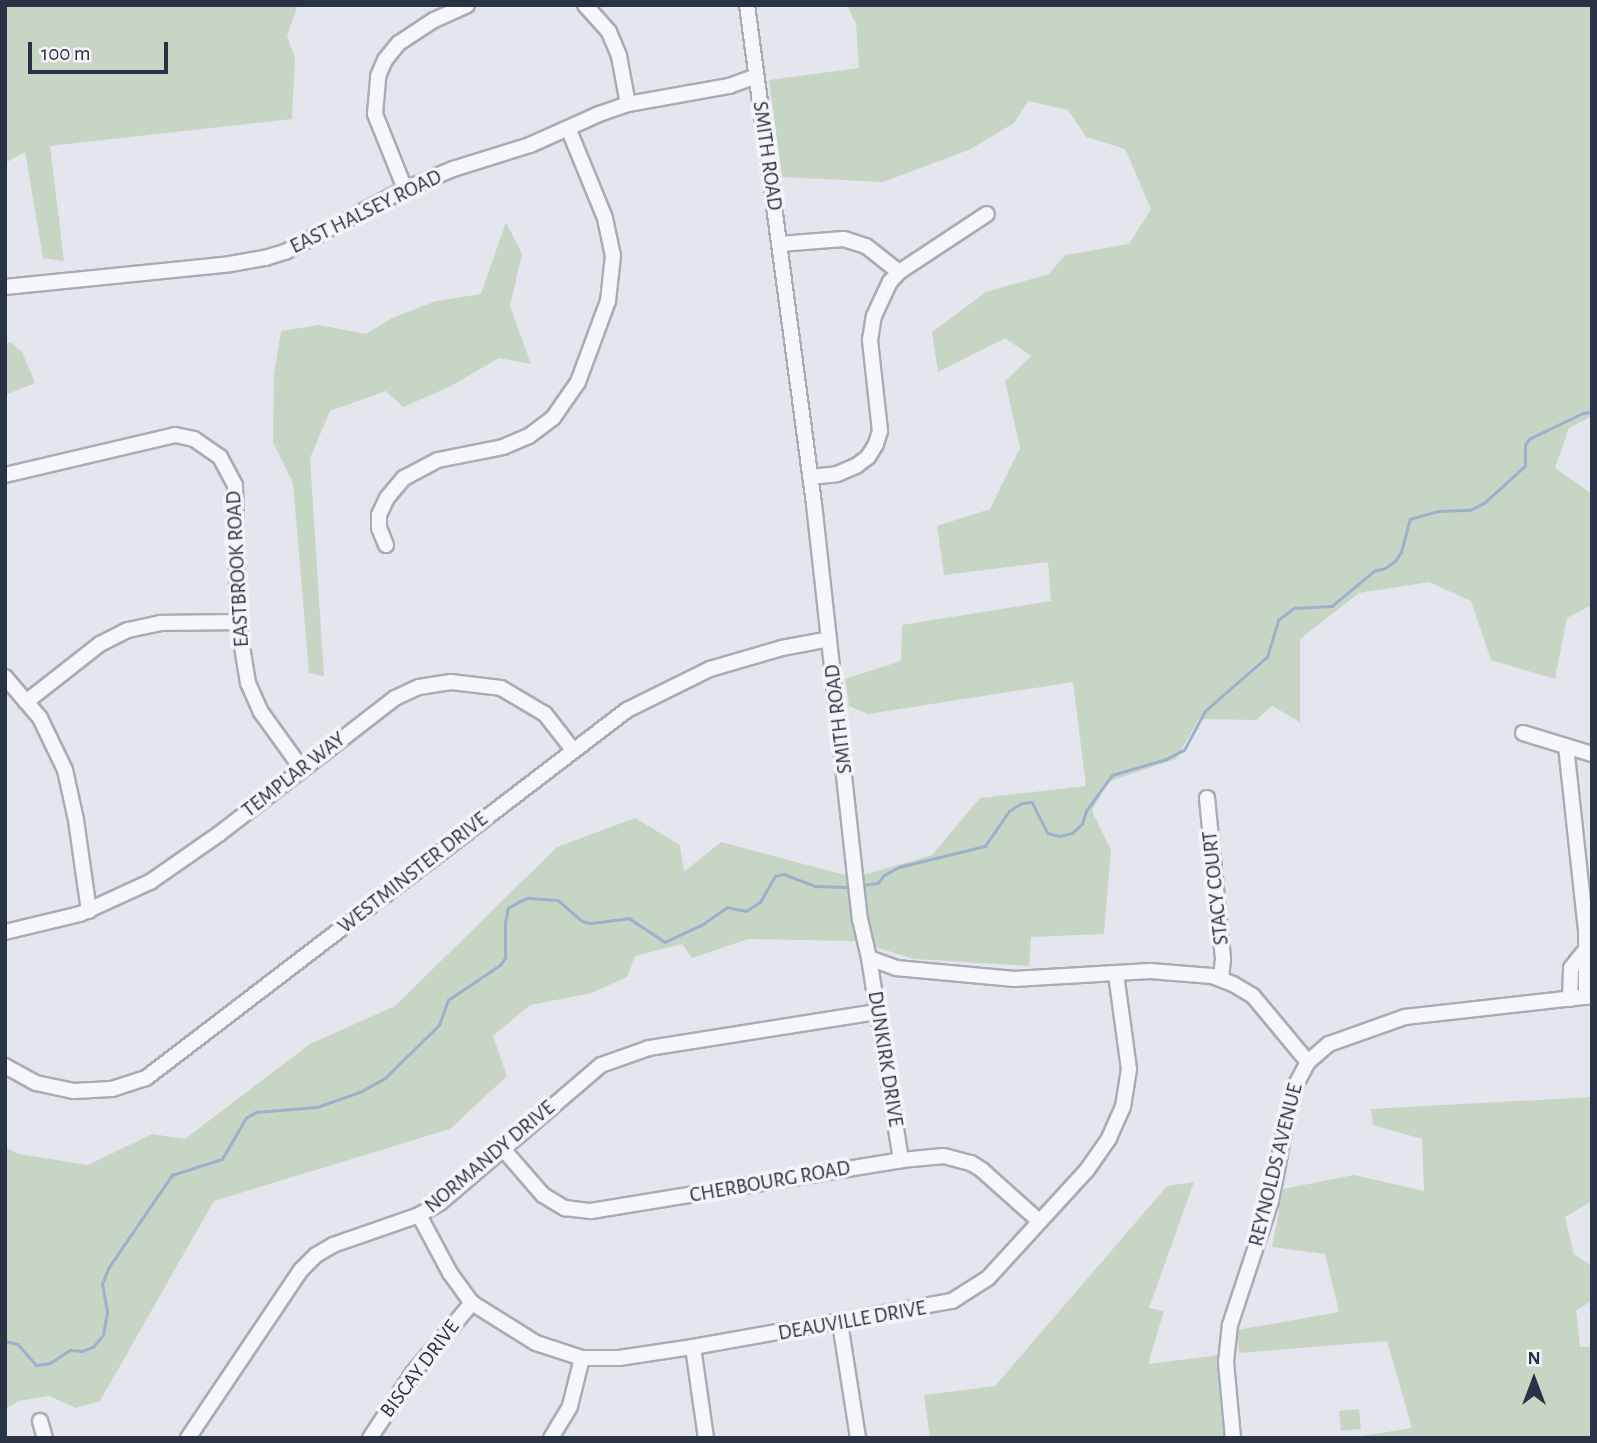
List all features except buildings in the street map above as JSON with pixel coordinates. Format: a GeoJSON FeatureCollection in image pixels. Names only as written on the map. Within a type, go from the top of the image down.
{"type":"FeatureCollection","features":[{"type":"Feature","properties":{"kind":"street"},"geometry":{"type":"LineString","coordinates":[[404,189],[375,114],[378,76],[384,60],[398,43],[434,20],[467,5]]}},
{"type":"Feature","properties":{"kind":"street"},"geometry":{"type":"LineString","coordinates":[[585,5],[609,32],[619,56],[628,104]]}},
{"type":"Feature","properties":{"kind":"street","name":"SMITH ROAD"},"geometry":{"type":"LineString","coordinates":[[747,5],[810,477],[858,897],[869,958]]}},
{"type":"Feature","properties":{"kind":"street","name":"EAST HALSEY ROAD"},"geometry":{"type":"LineString","coordinates":[[5,287],[265,258],[285,252],[404,189],[453,169],[530,145],[628,104],[729,86],[756,76]]}},
{"type":"Feature","properties":{"kind":"street"},"geometry":{"type":"LineString","coordinates":[[386,545],[379,528],[379,515],[387,498],[404,478],[438,460],[503,447],[529,436],[553,418],[578,382],[608,301],[613,256],[605,218],[568,128]]}},
{"type":"Feature","properties":{"kind":"street"},"geometry":{"type":"LineString","coordinates":[[810,477],[837,474],[856,466],[876,444],[880,431],[870,340],[882,298],[899,272],[988,214]]}},
{"type":"Feature","properties":{"kind":"street"},"geometry":{"type":"LineString","coordinates":[[779,244],[844,239],[866,246],[899,272]]}},
{"type":"Feature","properties":{"kind":"street","name":"EASTBROOK ROAD"},"geometry":{"type":"LineString","coordinates":[[5,475],[63,464],[164,436],[181,436],[205,445],[228,467],[235,485],[238,622],[243,664],[255,701],[278,740],[302,769]]}},
{"type":"Feature","properties":{"kind":"street"},"geometry":{"type":"LineString","coordinates":[[26,702],[100,644],[128,629],[160,623],[238,622]]}},
{"type":"Feature","properties":{"kind":"street","name":"WESTMINSTER DRIVE"},"geometry":{"type":"LineString","coordinates":[[5,1066],[36,1083],[74,1091],[112,1089],[146,1078],[627,710],[686,678],[744,657],[830,639]]}},
{"type":"Feature","properties":{"kind":"street"},"geometry":{"type":"LineString","coordinates":[[5,677],[50,735],[65,770],[76,820],[89,911]]}},
{"type":"Feature","properties":{"kind":"street","name":"TEMPLAR WAY"},"geometry":{"type":"LineString","coordinates":[[5,932],[89,911],[150,882],[184,860],[396,698],[419,687],[451,682],[489,685],[513,693],[545,714],[573,750]]}},
{"type":"Feature","properties":{"kind":"street"},"geometry":{"type":"LineString","coordinates":[[1523,733],[1592,754]]}},
{"type":"Feature","properties":{"kind":"street"},"geometry":{"type":"LineString","coordinates":[[1566,746],[1586,929],[1583,954],[1589,997]]}},
{"type":"Feature","properties":{"kind":"street","name":"STACY COURT"},"geometry":{"type":"LineString","coordinates":[[1207,798],[1223,959],[1221,979]]}},
{"type":"Feature","properties":{"kind":"street"},"geometry":{"type":"LineString","coordinates":[[1577,853],[1592,844]]}},
{"type":"Feature","properties":{"kind":"street"},"geometry":{"type":"LineString","coordinates":[[1570,999],[1570,968],[1583,954]]}},
{"type":"Feature","properties":{"kind":"street"},"geometry":{"type":"LineString","coordinates":[[869,958],[895,968],[1014,979],[1178,971],[1221,979],[1253,996],[1308,1062]]}},
{"type":"Feature","properties":{"kind":"street","name":"DUNKIRK DRIVE"},"geometry":{"type":"LineString","coordinates":[[869,958],[901,1160]]}},
{"type":"Feature","properties":{"kind":"street","name":"DEAUVILLE DRIVE"},"geometry":{"type":"LineString","coordinates":[[419,1215],[450,1273],[472,1303],[536,1343],[582,1357],[619,1358],[937,1306],[964,1296],[988,1278],[1099,1155],[1123,1107],[1128,1051],[1116,974]]}},
{"type":"Feature","properties":{"kind":"street","name":"REYNOLDS AVENUE"},"geometry":{"type":"LineString","coordinates":[[1233,1438],[1226,1362],[1230,1325],[1271,1201],[1292,1092],[1308,1062],[1329,1044],[1405,1017],[1589,997]]}},
{"type":"Feature","properties":{"kind":"street","name":"NORMANDY DRIVE"},"geometry":{"type":"LineString","coordinates":[[188,1438],[301,1270],[316,1255],[333,1245],[419,1215],[455,1191],[591,1072],[625,1055],[877,1012]]}},
{"type":"Feature","properties":{"kind":"street","name":"CHERBOURG ROAD"},"geometry":{"type":"LineString","coordinates":[[503,1149],[543,1195],[565,1208],[591,1211],[901,1160],[944,1156],[971,1163],[1040,1221]]}},
{"type":"Feature","properties":{"kind":"street","name":"BISCAY DRIVE"},"geometry":{"type":"LineString","coordinates":[[370,1438],[413,1373],[472,1303]]}},
{"type":"Feature","properties":{"kind":"street"},"geometry":{"type":"LineString","coordinates":[[840,1323],[858,1438]]}},
{"type":"Feature","properties":{"kind":"street"},"geometry":{"type":"LineString","coordinates":[[692,1347],[706,1438]]}},
{"type":"Feature","properties":{"kind":"street"},"geometry":{"type":"LineString","coordinates":[[551,1438],[570,1406],[582,1357]]}},
{"type":"Feature","properties":{"kind":"street"},"geometry":{"type":"LineString","coordinates":[[40,1421],[45,1438]]}},
{"type":"Feature","properties":{"kind":"green space"},"geometry":{"type":"Polygon","coordinates":[[[5,5],[298,5],[287,36],[295,58],[292,119],[50,146],[64,261],[43,258],[25,152],[5,163],[5,5]]]}},
{"type":"Feature","properties":{"kind":"green space"},"geometry":{"type":"Polygon","coordinates":[[[847,5],[1592,5],[1592,416],[1569,428],[1555,468],[1592,494],[1592,605],[1567,618],[1555,679],[1491,660],[1471,601],[1429,582],[1359,593],[1300,639],[1300,722],[1272,706],[1256,720],[1199,719],[1176,759],[1107,782],[1092,811],[1111,850],[1104,934],[1031,937],[1029,966],[914,959],[856,941],[748,939],[692,958],[682,944],[635,956],[627,977],[592,993],[530,1005],[493,1036],[507,1076],[450,1129],[214,1201],[100,1401],[76,1408],[49,1396],[19,1401],[5,1409],[5,1147],[18,1154],[88,1165],[152,1134],[185,1139],[310,1044],[395,1006],[557,847],[635,818],[680,845],[684,872],[721,842],[845,875],[867,874],[932,855],[980,798],[1086,786],[1073,682],[868,714],[849,706],[845,679],[901,661],[902,625],[1051,601],[1048,562],[944,575],[937,526],[990,509],[1020,448],[1005,381],[1031,356],[1005,338],[938,372],[932,332],[986,292],[1049,274],[1065,255],[1129,244],[1151,209],[1125,149],[1086,137],[1068,110],[1028,101],[1014,123],[971,149],[883,182],[782,177],[769,80],[859,68],[856,24],[847,5]]]}},
{"type":"Feature","properties":{"kind":"green space"},"geometry":{"type":"Polygon","coordinates":[[[506,222],[522,254],[510,306],[531,364],[499,358],[449,387],[403,407],[386,391],[330,411],[310,458],[324,676],[309,673],[293,483],[273,442],[274,375],[281,331],[319,325],[366,334],[392,318],[436,301],[481,294],[506,222]]]}},
{"type":"Feature","properties":{"kind":"green space"},"geometry":{"type":"Polygon","coordinates":[[[11,342],[22,352],[35,383],[5,395],[5,344],[11,342]]]}},
{"type":"Feature","properties":{"kind":"green space"},"geometry":{"type":"Polygon","coordinates":[[[1592,1097],[1592,1201],[1565,1217],[1574,1254],[1592,1266],[1592,1301],[1576,1310],[1580,1347],[1592,1347],[1592,1438],[1349,1438],[1412,1428],[1387,1341],[1239,1353],[1237,1330],[1339,1312],[1325,1254],[1272,1247],[1283,1189],[1354,1175],[1424,1191],[1422,1139],[1373,1125],[1371,1109],[1592,1097]]]}},
{"type":"Feature","properties":{"kind":"green space"},"geometry":{"type":"Polygon","coordinates":[[[1194,1182],[1149,1308],[1164,1311],[1148,1364],[1219,1355],[1229,1438],[930,1438],[924,1395],[995,1386],[1167,1186],[1194,1182]]]}},
{"type":"Feature","properties":{"kind":"green space"},"geometry":{"type":"Polygon","coordinates":[[[1359,1409],[1361,1429],[1341,1431],[1339,1411],[1359,1409]]]}},
{"type":"Feature","properties":{"kind":"waterway"},"geometry":{"type":"LineString","coordinates":[[862,885],[878,883],[884,875],[899,867],[985,846],[1009,811],[1022,803],[1032,802],[1048,833],[1059,836],[1072,833],[1082,824],[1086,811],[1112,775],[1166,759],[1184,750],[1205,711],[1267,657],[1278,620],[1294,608],[1332,606],[1374,571],[1395,561],[1401,552],[1410,519],[1438,511],[1470,510],[1484,503],[1525,466],[1525,445],[1529,439],[1583,413],[1592,412]]}},
{"type":"Feature","properties":{"kind":"waterway"},"geometry":{"type":"LineString","coordinates":[[5,1341],[18,1344],[36,1365],[50,1363],[70,1350],[82,1351],[93,1347],[103,1335],[107,1312],[102,1284],[109,1267],[172,1175],[222,1159],[246,1118],[256,1112],[317,1107],[360,1092],[385,1078],[439,1025],[448,1000],[500,965],[505,958],[508,908],[520,901],[528,898],[558,900],[582,921],[591,923],[629,918],[665,942],[703,924],[727,907],[746,911],[760,902],[775,876],[784,874],[816,886],[852,887]]}}]}
